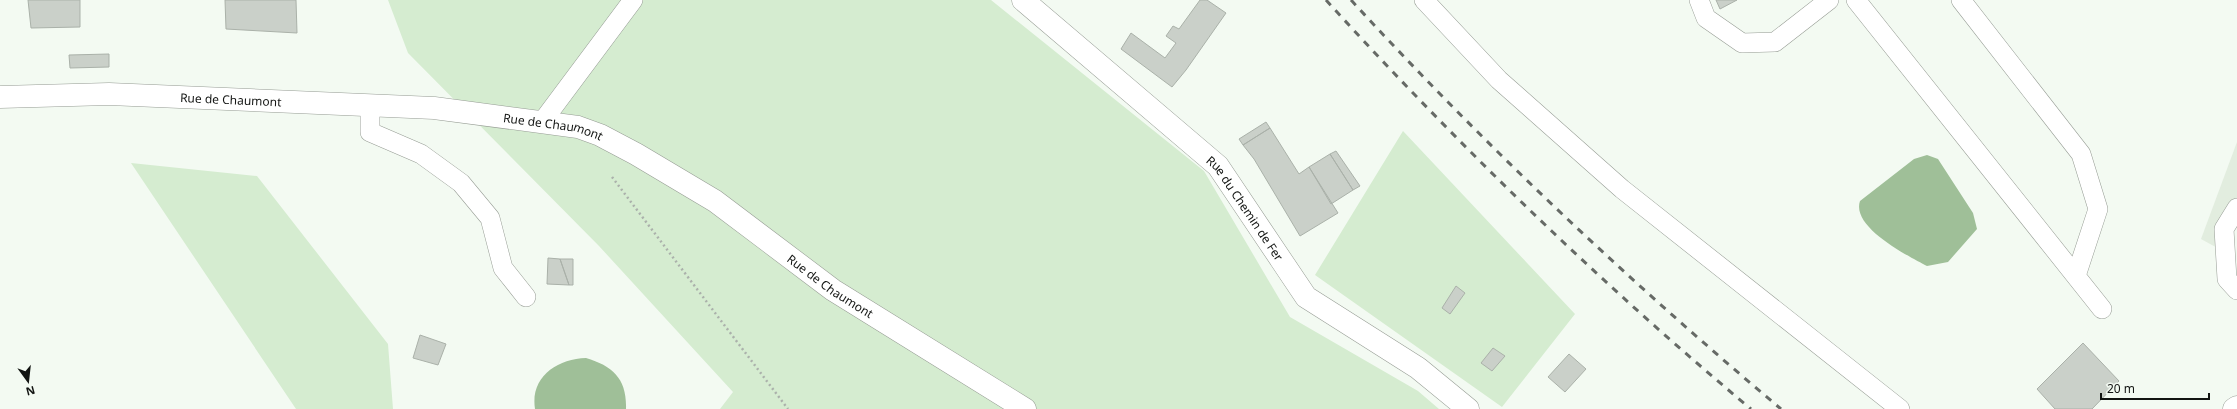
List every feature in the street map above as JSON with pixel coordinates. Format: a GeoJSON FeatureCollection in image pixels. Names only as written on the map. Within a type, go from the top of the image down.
{"type":"FeatureCollection","features":[{"type":"Feature","properties":{"kind":"street","name":"Rue du Chemin de Fer"},"geometry":{"type":"LineString","coordinates":[[1023,0],[1218,166],[1306,297],[1418,368],[1468,409]]}},
{"type":"Feature","properties":{"kind":"street","name":"Rue de Chaumont"},"geometry":{"type":"LineString","coordinates":[[0,97],[109,94],[434,108],[578,127],[600,135],[636,154],[714,201],[833,290],[1026,409]]}},
{"type":"Feature","properties":{"kind":"lane"},"geometry":{"type":"LineString","coordinates":[[542,122],[633,0]]}},
{"type":"Feature","properties":{"kind":"lane"},"geometry":{"type":"LineString","coordinates":[[1424,0],[1499,80],[1622,189],[1900,409]]}},
{"type":"Feature","properties":{"kind":"lane"},"geometry":{"type":"LineString","coordinates":[[1700,0],[1706,18],[1742,43],[1776,42],[1829,0]]}},
{"type":"Feature","properties":{"kind":"lane"},"geometry":{"type":"LineString","coordinates":[[1856,0],[2102,309]]}},
{"type":"Feature","properties":{"kind":"lane"},"geometry":{"type":"LineString","coordinates":[[1961,0],[2081,154],[2098,209],[2076,276]]}},
{"type":"Feature","properties":{"kind":"lane"},"geometry":{"type":"LineString","coordinates":[[370,105],[370,132],[421,154],[461,183],[486,212],[490,218],[503,268],[526,297]]}},
{"type":"Feature","properties":{"kind":"lane"},"geometry":{"type":"LineString","coordinates":[[2237,208],[2224,229],[2227,279],[2237,290]]}},
{"type":"Feature","properties":{"kind":"path"},"geometry":{"type":"LineString","coordinates":[[609,174],[788,409]]}},
{"type":"Feature","properties":{"kind":"shaded area"},"geometry":{"type":"Polygon","coordinates":[[[388,0],[991,0],[1204,171],[1290,317],[1418,391],[1439,409],[720,409],[733,392],[599,246],[408,53],[388,0]]]}},
{"type":"Feature","properties":{"kind":"shaded area"},"geometry":{"type":"Polygon","coordinates":[[[1403,131],[1575,314],[1502,407],[1315,275],[1403,131]]]}},
{"type":"Feature","properties":{"kind":"shaded area"},"geometry":{"type":"Polygon","coordinates":[[[2237,142],[2237,223],[2221,250],[2201,239],[2237,142]]]}},
{"type":"Feature","properties":{"kind":"shaded area"},"geometry":{"type":"Polygon","coordinates":[[[1927,155],[1938,159],[1973,213],[1977,229],[1948,262],[1927,266],[1895,248],[1872,230],[1864,221],[1860,211],[1860,201],[1914,159],[1927,155]]]}},
{"type":"Feature","properties":{"kind":"shaded area"},"geometry":{"type":"Polygon","coordinates":[[[131,163],[257,176],[388,344],[393,409],[296,409],[131,163]]]}},
{"type":"Feature","properties":{"kind":"shaded area"},"geometry":{"type":"Polygon","coordinates":[[[586,358],[604,365],[616,375],[624,390],[626,409],[535,409],[537,388],[541,379],[548,372],[565,362],[586,358]]]}},
{"type":"Feature","properties":{"kind":"building"},"geometry":{"type":"Polygon","coordinates":[[[28,0],[80,0],[80,27],[31,28],[28,0]]]}},
{"type":"Feature","properties":{"kind":"building"},"geometry":{"type":"Polygon","coordinates":[[[225,0],[296,0],[297,33],[226,29],[225,0]]]}},
{"type":"Feature","properties":{"kind":"building"},"geometry":{"type":"Polygon","coordinates":[[[1200,0],[1207,0],[1226,13],[1186,70],[1172,87],[1121,49],[1131,33],[1165,58],[1176,43],[1166,36],[1173,26],[1179,29],[1200,0]]]}},
{"type":"Feature","properties":{"kind":"building"},"geometry":{"type":"Polygon","coordinates":[[[1716,0],[1737,0],[1720,9],[1716,0]]]}},
{"type":"Feature","properties":{"kind":"building"},"geometry":{"type":"Polygon","coordinates":[[[109,54],[109,67],[70,68],[69,55],[109,54]]]}},
{"type":"Feature","properties":{"kind":"building"},"geometry":{"type":"Polygon","coordinates":[[[1266,122],[1270,128],[1243,145],[1239,139],[1266,122]]]}},
{"type":"Feature","properties":{"kind":"building"},"geometry":{"type":"Polygon","coordinates":[[[1270,128],[1299,174],[1309,167],[1338,213],[1300,236],[1254,159],[1243,145],[1270,128]]]}},
{"type":"Feature","properties":{"kind":"building"},"geometry":{"type":"Polygon","coordinates":[[[1336,151],[1360,186],[1353,190],[1330,154],[1336,151]]]}},
{"type":"Feature","properties":{"kind":"building"},"geometry":{"type":"Polygon","coordinates":[[[1330,154],[1353,190],[1331,204],[1309,167],[1330,154]]]}},
{"type":"Feature","properties":{"kind":"building"},"geometry":{"type":"Polygon","coordinates":[[[548,258],[560,259],[569,285],[547,284],[548,258]]]}},
{"type":"Feature","properties":{"kind":"building"},"geometry":{"type":"Polygon","coordinates":[[[560,259],[573,259],[573,285],[569,285],[560,259]]]}},
{"type":"Feature","properties":{"kind":"building"},"geometry":{"type":"Polygon","coordinates":[[[1456,286],[1465,293],[1450,314],[1442,308],[1456,286]]]}},
{"type":"Feature","properties":{"kind":"building"},"geometry":{"type":"Polygon","coordinates":[[[420,335],[446,344],[438,365],[413,358],[420,335]]]}},
{"type":"Feature","properties":{"kind":"building"},"geometry":{"type":"Polygon","coordinates":[[[2083,343],[2119,381],[2092,409],[2055,409],[2037,389],[2083,343]]]}},
{"type":"Feature","properties":{"kind":"building"},"geometry":{"type":"Polygon","coordinates":[[[1493,348],[1505,356],[1492,371],[1481,363],[1493,348]]]}},
{"type":"Feature","properties":{"kind":"building"},"geometry":{"type":"Polygon","coordinates":[[[1569,354],[1586,369],[1565,392],[1548,377],[1569,354]]]}},
{"type":"Feature","properties":{"kind":"railway"},"geometry":{"type":"LineString","coordinates":[[1326,0],[1427,107],[1531,212],[1639,312],[1751,409]]}},
{"type":"Feature","properties":{"kind":"railway"},"geometry":{"type":"LineString","coordinates":[[1351,0],[1453,108],[1560,212],[1669,312],[1781,409]]}}]}
